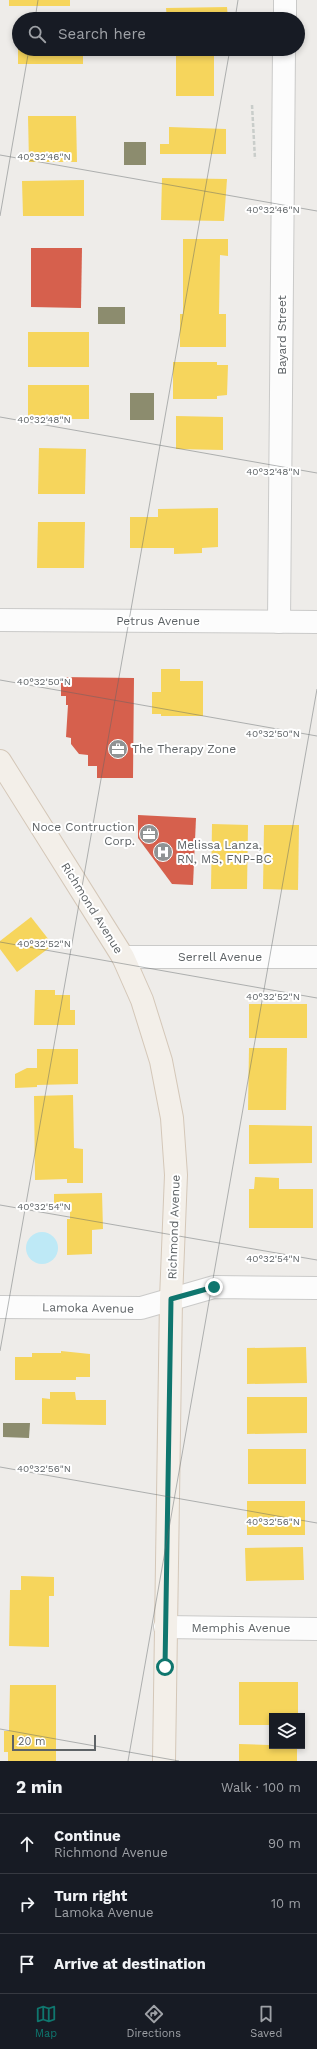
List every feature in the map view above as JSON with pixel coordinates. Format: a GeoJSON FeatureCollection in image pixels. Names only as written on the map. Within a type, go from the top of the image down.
{"type":"FeatureCollection","features":[{"type":"Feature","properties":{"kind":"main road","name":"Richmond Avenue"},"geometry":{"type":"LineString","coordinates":[[0,761],[123,957],[142,1000],[162,1061],[172,1118],[176,1175],[171,1299],[164,1761]]}},
{"type":"Feature","properties":{"kind":"street"},"geometry":{"type":"LineString","coordinates":[[285,0],[285,12]]}},
{"type":"Feature","properties":{"kind":"street","name":"Bayard Street"},"geometry":{"type":"LineString","coordinates":[[279,622],[284,56]]}},
{"type":"Feature","properties":{"kind":"street","name":"Petrus Avenue"},"geometry":{"type":"LineString","coordinates":[[0,620],[317,622]]}},
{"type":"Feature","properties":{"kind":"street","name":"Serrell Avenue"},"geometry":{"type":"LineString","coordinates":[[123,957],[317,957]]}},
{"type":"Feature","properties":{"kind":"street","name":"Lamoka Avenue"},"geometry":{"type":"LineString","coordinates":[[0,1307],[141,1308],[214,1287],[317,1288]]}},
{"type":"Feature","properties":{"kind":"street","name":"Memphis Avenue"},"geometry":{"type":"LineString","coordinates":[[165,1627],[317,1629]]}},
{"type":"Feature","properties":{"kind":"path"},"geometry":{"type":"LineString","coordinates":[[252,105],[256,166]]}},
{"type":"Feature","properties":{"kind":"water"},"geometry":{"type":"Polygon","coordinates":[[[39,1232],[45,1232],[55,1239],[58,1248],[57,1254],[51,1261],[45,1264],[39,1264],[29,1257],[26,1251],[26,1245],[33,1235],[39,1232]]]}},
{"type":"Feature","properties":{"kind":"building: Homes"},"geometry":{"type":"Polygon","coordinates":[[[9,0],[70,0],[70,6],[9,6],[9,0]]]}},
{"type":"Feature","properties":{"kind":"building: Homes"},"geometry":{"type":"Polygon","coordinates":[[[227,7],[227,12],[166,12],[166,8],[227,7]]]}},
{"type":"Feature","properties":{"kind":"building: Homes"},"geometry":{"type":"Polygon","coordinates":[[[18,56],[83,56],[83,64],[18,64],[18,56]]]}},
{"type":"Feature","properties":{"kind":"building: Homes"},"geometry":{"type":"Polygon","coordinates":[[[176,56],[214,56],[214,96],[176,96],[176,56]]]}},
{"type":"Feature","properties":{"kind":"building: Homes"},"geometry":{"type":"Polygon","coordinates":[[[28,116],[76,116],[77,162],[29,162],[28,116]]]}},
{"type":"Feature","properties":{"kind":"building: Homes"},"geometry":{"type":"Polygon","coordinates":[[[169,127],[226,129],[226,154],[160,154],[160,144],[169,144],[169,127]]]}},
{"type":"Feature","properties":{"kind":"building: Homes"},"geometry":{"type":"Polygon","coordinates":[[[162,178],[227,179],[224,221],[161,220],[162,178]]]}},
{"type":"Feature","properties":{"kind":"building: Homes"},"geometry":{"type":"Polygon","coordinates":[[[84,180],[84,216],[23,216],[22,181],[84,180]]]}},
{"type":"Feature","properties":{"kind":"building: Homes"},"geometry":{"type":"Polygon","coordinates":[[[183,239],[228,239],[228,256],[220,255],[219,314],[226,314],[226,347],[180,347],[180,314],[183,314],[183,239]]]}},
{"type":"Feature","properties":{"kind":"building: Homes"},"geometry":{"type":"Polygon","coordinates":[[[28,332],[89,332],[89,367],[28,367],[28,332]]]}},
{"type":"Feature","properties":{"kind":"building: Homes"},"geometry":{"type":"Polygon","coordinates":[[[173,362],[217,362],[217,365],[228,365],[227,395],[217,396],[217,399],[173,399],[173,362]]]}},
{"type":"Feature","properties":{"kind":"building: Homes"},"geometry":{"type":"Polygon","coordinates":[[[28,385],[89,385],[89,419],[28,419],[28,385]]]}},
{"type":"Feature","properties":{"kind":"building: Homes"},"geometry":{"type":"Polygon","coordinates":[[[176,416],[223,417],[223,450],[176,449],[176,416]]]}},
{"type":"Feature","properties":{"kind":"building: Homes"},"geometry":{"type":"Polygon","coordinates":[[[39,448],[86,449],[85,494],[38,494],[39,448]]]}},
{"type":"Feature","properties":{"kind":"building: Homes"},"geometry":{"type":"Polygon","coordinates":[[[218,508],[218,547],[202,548],[202,553],[174,554],[174,548],[130,548],[130,517],[158,517],[158,509],[218,508]]]}},
{"type":"Feature","properties":{"kind":"building: Homes"},"geometry":{"type":"Polygon","coordinates":[[[38,522],[85,522],[84,568],[37,568],[38,522]]]}},
{"type":"Feature","properties":{"kind":"building: Homes"},"geometry":{"type":"Polygon","coordinates":[[[161,669],[180,669],[180,681],[203,681],[203,716],[161,716],[161,714],[152,714],[152,692],[161,692],[161,669]]]}},
{"type":"Feature","properties":{"kind":"building: Homes"},"geometry":{"type":"Polygon","coordinates":[[[212,824],[248,825],[247,889],[211,889],[212,824]]]}},
{"type":"Feature","properties":{"kind":"building: Homes"},"geometry":{"type":"Polygon","coordinates":[[[264,825],[299,825],[298,890],[263,889],[264,825]]]}},
{"type":"Feature","properties":{"kind":"building: Homes"},"geometry":{"type":"Polygon","coordinates":[[[31,917],[53,945],[17,972],[0,949],[0,941],[31,917]]]}},
{"type":"Feature","properties":{"kind":"building: Homes"},"geometry":{"type":"Polygon","coordinates":[[[35,990],[55,990],[55,995],[70,995],[70,1010],[75,1010],[75,1025],[34,1025],[35,990]]]}},
{"type":"Feature","properties":{"kind":"building: Homes"},"geometry":{"type":"Polygon","coordinates":[[[249,1004],[307,1004],[307,1038],[249,1038],[249,1004]]]}},
{"type":"Feature","properties":{"kind":"building: Homes"},"geometry":{"type":"Polygon","coordinates":[[[249,1048],[287,1048],[286,1110],[248,1110],[249,1048]]]}},
{"type":"Feature","properties":{"kind":"building: Homes"},"geometry":{"type":"Polygon","coordinates":[[[37,1049],[78,1049],[78,1084],[37,1085],[37,1087],[15,1088],[15,1074],[27,1068],[37,1068],[37,1049]]]}},
{"type":"Feature","properties":{"kind":"building: Homes"},"geometry":{"type":"Polygon","coordinates":[[[73,1095],[74,1148],[83,1149],[83,1183],[67,1183],[67,1179],[35,1180],[34,1096],[73,1095]]]}},
{"type":"Feature","properties":{"kind":"building: Homes"},"geometry":{"type":"Polygon","coordinates":[[[249,1125],[312,1126],[312,1163],[249,1164],[249,1125]]]}},
{"type":"Feature","properties":{"kind":"building: Homes"},"geometry":{"type":"Polygon","coordinates":[[[255,1177],[279,1178],[279,1189],[313,1189],[313,1228],[249,1228],[249,1189],[254,1189],[255,1177]]]}},
{"type":"Feature","properties":{"kind":"building: Homes"},"geometry":{"type":"Polygon","coordinates":[[[102,1193],[103,1229],[92,1230],[92,1254],[67,1255],[67,1219],[70,1219],[70,1204],[54,1204],[54,1194],[102,1193]]]}},
{"type":"Feature","properties":{"kind":"building: Homes"},"geometry":{"type":"Polygon","coordinates":[[[306,1347],[307,1383],[247,1384],[247,1348],[306,1347]]]}},
{"type":"Feature","properties":{"kind":"building: Homes"},"geometry":{"type":"Polygon","coordinates":[[[61,1351],[90,1354],[90,1377],[76,1377],[76,1380],[15,1380],[15,1357],[32,1357],[32,1353],[61,1353],[61,1351]]]}},
{"type":"Feature","properties":{"kind":"building: Homes"},"geometry":{"type":"Polygon","coordinates":[[[50,1392],[75,1392],[76,1400],[106,1400],[106,1425],[42,1424],[42,1398],[50,1399],[50,1392]]]}},
{"type":"Feature","properties":{"kind":"building: Homes"},"geometry":{"type":"Polygon","coordinates":[[[247,1397],[307,1397],[307,1433],[247,1434],[247,1397]]]}},
{"type":"Feature","properties":{"kind":"building: Homes"},"geometry":{"type":"Polygon","coordinates":[[[248,1449],[306,1449],[306,1484],[248,1484],[248,1449]]]}},
{"type":"Feature","properties":{"kind":"building: Homes"},"geometry":{"type":"Polygon","coordinates":[[[247,1501],[305,1501],[305,1535],[247,1535],[247,1501]]]}},
{"type":"Feature","properties":{"kind":"building: Homes"},"geometry":{"type":"Polygon","coordinates":[[[303,1547],[304,1580],[246,1581],[245,1548],[303,1547]]]}},
{"type":"Feature","properties":{"kind":"building: Homes"},"geometry":{"type":"Polygon","coordinates":[[[21,1576],[54,1577],[54,1596],[49,1596],[49,1647],[9,1646],[10,1590],[21,1590],[21,1576]]]}},
{"type":"Feature","properties":{"kind":"building: Homes"},"geometry":{"type":"Polygon","coordinates":[[[239,1682],[298,1682],[298,1713],[269,1713],[269,1725],[239,1725],[239,1682]]]}},
{"type":"Feature","properties":{"kind":"building: Homes"},"geometry":{"type":"Polygon","coordinates":[[[10,1685],[56,1685],[56,1761],[8,1761],[8,1752],[4,1752],[4,1731],[9,1731],[10,1685]]]}},
{"type":"Feature","properties":{"kind":"building: Homes"},"geometry":{"type":"Polygon","coordinates":[[[239,1744],[269,1745],[269,1749],[297,1749],[297,1761],[239,1761],[239,1744]]]}},
{"type":"Feature","properties":{"kind":"building: Shops"},"geometry":{"type":"Polygon","coordinates":[[[31,248],[82,248],[81,308],[31,307],[31,248]]]}},
{"type":"Feature","properties":{"kind":"building: Shops"},"geometry":{"type":"Polygon","coordinates":[[[61,677],[134,678],[133,778],[97,778],[97,766],[88,766],[88,755],[79,754],[71,744],[71,738],[66,737],[68,705],[66,705],[66,696],[61,696],[61,677]]]}},
{"type":"Feature","properties":{"kind":"building: Shops"},"geometry":{"type":"Polygon","coordinates":[[[138,815],[196,818],[193,885],[172,884],[138,838],[138,815]]]}},
{"type":"Feature","properties":{"kind":"building: Industry"},"geometry":{"type":"Polygon","coordinates":[[[124,142],[146,142],[146,165],[124,165],[124,142]]]}},
{"type":"Feature","properties":{"kind":"building: Industry"},"geometry":{"type":"Polygon","coordinates":[[[98,307],[125,307],[125,324],[98,324],[98,307]]]}},
{"type":"Feature","properties":{"kind":"building: Industry"},"geometry":{"type":"Polygon","coordinates":[[[130,393],[154,393],[154,420],[130,420],[130,393]]]}},
{"type":"Feature","properties":{"kind":"building: Industry"},"geometry":{"type":"Polygon","coordinates":[[[3,1423],[30,1423],[29,1438],[3,1437],[3,1423]]]}},
{"type":"Feature","properties":{"kind":"place","name":"The Therapy Zone"},"geometry":{"type":"Point","coordinates":[118,749]}},
{"type":"Feature","properties":{"kind":"place","name":"Noce Contruction Corp."},"geometry":{"type":"Point","coordinates":[149,834]}},
{"type":"Feature","properties":{"kind":"place","name":"Melissa Lanza, RN, MS, FNP-BC"},"geometry":{"type":"Point","coordinates":[163,852]}},
{"type":"Feature","properties":{"kind":"route"},"geometry":{"type":"LineString","coordinates":[[165,1667],[165,1591],[171,1299],[214,1287]]}}]}
